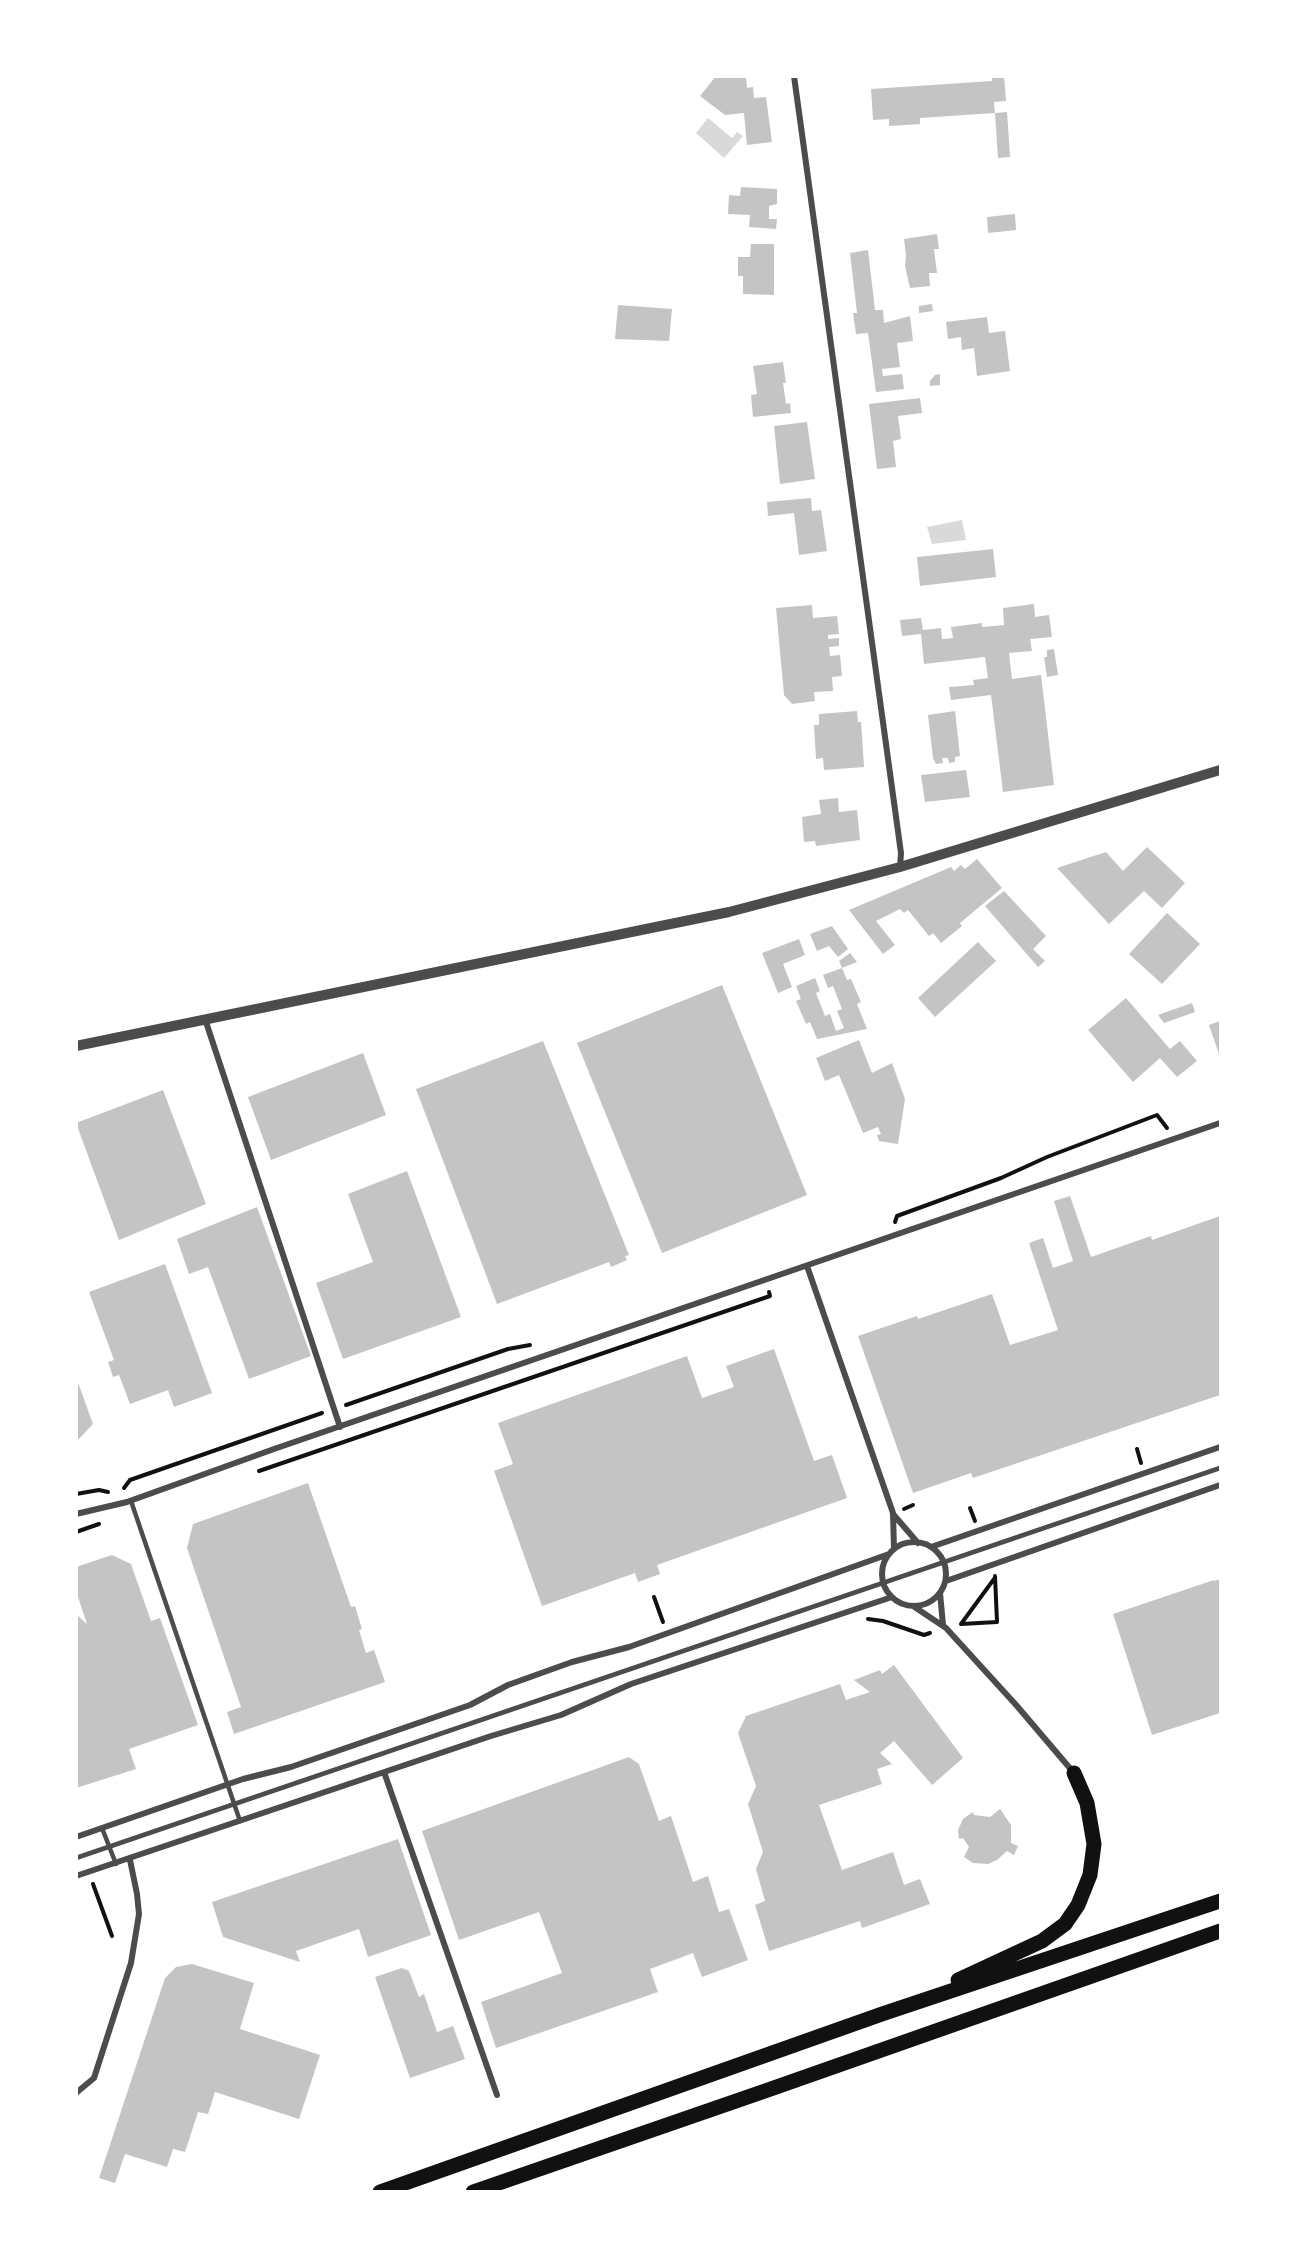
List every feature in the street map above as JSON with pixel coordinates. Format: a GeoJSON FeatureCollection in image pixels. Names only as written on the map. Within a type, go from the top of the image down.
{"type":"FeatureCollection","features":[{"type":"Feature","properties":{"kind":"highway"},"geometry":{"type":"LineString","coordinates":[[882,2014],[1042,1941],[1065,1924],[1078,1905],[1090,1875],[1094,1844],[1087,1803],[1074,1773]]}},
{"type":"Feature","properties":{"kind":"highway"},"geometry":{"type":"LineString","coordinates":[[380,2192],[882,2014],[1221,1901]]}},
{"type":"Feature","properties":{"kind":"highway"},"geometry":{"type":"LineString","coordinates":[[473,2192],[1221,1931]]}},
{"type":"Feature","properties":{"kind":"street"},"geometry":{"type":"LineString","coordinates":[[794,76],[901,853],[900,867]]}},
{"type":"Feature","properties":{"kind":"street"},"geometry":{"type":"LineString","coordinates":[[76,1046],[729,912],[900,867],[1221,770]]}},
{"type":"Feature","properties":{"kind":"street"},"geometry":{"type":"LineString","coordinates":[[205,1019],[340,1426]]}},
{"type":"Feature","properties":{"kind":"street"},"geometry":{"type":"LineString","coordinates":[[76,1514],[131,1501],[340,1426],[1221,1123]]}},
{"type":"Feature","properties":{"kind":"street"},"geometry":{"type":"LineString","coordinates":[[807,1266],[893,1513],[892,1552],[884,1563],[883,1582],[898,1602],[913,1606],[943,1625],[1074,1773]]}},
{"type":"Feature","properties":{"kind":"street"},"geometry":{"type":"LineString","coordinates":[[931,1546],[1221,1447]]}},
{"type":"Feature","properties":{"kind":"street"},"geometry":{"type":"LineString","coordinates":[[946,1581],[1221,1485]]}},
{"type":"Feature","properties":{"kind":"street"},"geometry":{"type":"LineString","coordinates":[[893,1513],[918,1542]]}},
{"type":"Feature","properties":{"kind":"street"},"geometry":{"type":"LineString","coordinates":[[76,1837],[227,1785],[291,1767],[470,1705],[508,1685],[572,1662],[629,1647],[892,1552],[902,1545],[918,1542],[931,1546],[944,1562],[946,1581],[940,1593],[930,1602],[913,1606]]}},
{"type":"Feature","properties":{"kind":"street"},"geometry":{"type":"LineString","coordinates":[[940,1593],[943,1625]]}},
{"type":"Feature","properties":{"kind":"street"},"geometry":{"type":"LineString","coordinates":[[76,1876],[130,1860],[491,1736],[561,1715],[632,1684],[892,1597]]}},
{"type":"Feature","properties":{"kind":"street"},"geometry":{"type":"LineString","coordinates":[[384,1772],[497,2095]]}},
{"type":"Feature","properties":{"kind":"street"},"geometry":{"type":"LineString","coordinates":[[76,2092],[94,2078],[134,1952],[139,1914],[130,1860]]}},
{"type":"Feature","properties":{"kind":"lane"},"geometry":{"type":"LineString","coordinates":[[76,1858],[1221,1468]]}},
{"type":"Feature","properties":{"kind":"lane"},"geometry":{"type":"LineString","coordinates":[[131,1501],[240,1821]]}},
{"type":"Feature","properties":{"kind":"lane"},"geometry":{"type":"LineString","coordinates":[[102,1828],[116,1864]]}},
{"type":"Feature","properties":{"kind":"path"},"geometry":{"type":"LineString","coordinates":[[886,1225],[896,1222],[897,1215],[982,1185],[1047,1157],[1157,1115],[1169,1129]]}},
{"type":"Feature","properties":{"kind":"path"},"geometry":{"type":"LineString","coordinates":[[258,1471],[770,1296],[766,1279]]}},
{"type":"Feature","properties":{"kind":"path"},"geometry":{"type":"LineString","coordinates":[[76,1494],[99,1490],[106,1493],[125,1488],[130,1480],[508,1349],[538,1344]]}},
{"type":"Feature","properties":{"kind":"path"},"geometry":{"type":"LineString","coordinates":[[76,1532],[106,1522]]}},
{"type":"Feature","properties":{"kind":"path"},"geometry":{"type":"LineString","coordinates":[[961,1624],[995,1578],[1005,1574]]}},
{"type":"Feature","properties":{"kind":"path"},"geometry":{"type":"LineString","coordinates":[[89,1873],[112,1936]]}},
{"type":"Feature","properties":{"kind":"shaded area"},"geometry":{"type":"Polygon","coordinates":[[[708,118],[732,138],[737,132],[743,136],[724,158],[696,133],[708,118]]]}},
{"type":"Feature","properties":{"kind":"shaded area"},"geometry":{"type":"Polygon","coordinates":[[[962,520],[966,540],[932,544],[927,527],[962,520]]]}},
{"type":"Feature","properties":{"kind":"building"},"geometry":{"type":"Polygon","coordinates":[[[716,76],[746,76],[747,88],[753,87],[754,98],[766,97],[772,142],[747,145],[744,113],[725,115],[700,96],[716,76]]]}},
{"type":"Feature","properties":{"kind":"building"},"geometry":{"type":"Polygon","coordinates":[[[992,76],[1004,76],[1006,101],[994,102],[995,113],[920,118],[920,124],[889,126],[889,119],[873,120],[871,89],[992,81],[992,76]]]}},
{"type":"Feature","properties":{"kind":"building"},"geometry":{"type":"Polygon","coordinates":[[[1007,112],[1010,157],[998,158],[995,113],[1007,112]]]}},
{"type":"Feature","properties":{"kind":"building"},"geometry":{"type":"Polygon","coordinates":[[[741,187],[777,189],[777,204],[769,206],[769,219],[777,219],[776,229],[749,227],[750,215],[728,214],[729,195],[740,196],[741,187]]]}},
{"type":"Feature","properties":{"kind":"building"},"geometry":{"type":"Polygon","coordinates":[[[1015,214],[1016,230],[988,233],[987,217],[1015,214]]]}},
{"type":"Feature","properties":{"kind":"building"},"geometry":{"type":"Polygon","coordinates":[[[937,234],[939,249],[934,249],[937,273],[929,273],[930,286],[910,288],[905,266],[904,239],[937,234]]]}},
{"type":"Feature","properties":{"kind":"building"},"geometry":{"type":"Polygon","coordinates":[[[751,244],[774,244],[774,295],[743,294],[743,276],[738,276],[738,257],[750,257],[751,244]]]}},
{"type":"Feature","properties":{"kind":"building"},"geometry":{"type":"Polygon","coordinates":[[[868,250],[875,310],[883,310],[884,323],[910,316],[913,341],[897,343],[900,367],[882,369],[883,376],[902,374],[904,389],[876,392],[868,333],[856,334],[853,313],[857,313],[850,253],[868,250]]]}},
{"type":"Feature","properties":{"kind":"building"},"geometry":{"type":"Polygon","coordinates":[[[932,304],[933,311],[919,313],[919,306],[932,304]]]}},
{"type":"Feature","properties":{"kind":"building"},"geometry":{"type":"Polygon","coordinates":[[[618,305],[672,309],[669,341],[615,339],[618,305]]]}},
{"type":"Feature","properties":{"kind":"building"},"geometry":{"type":"Polygon","coordinates":[[[987,317],[989,333],[1005,331],[1010,371],[977,376],[974,348],[962,350],[961,337],[948,339],[946,322],[987,317]]]}},
{"type":"Feature","properties":{"kind":"building"},"geometry":{"type":"Polygon","coordinates":[[[783,362],[786,404],[790,403],[791,413],[753,417],[751,395],[757,394],[753,366],[783,362]]]}},
{"type":"Feature","properties":{"kind":"building"},"geometry":{"type":"Polygon","coordinates":[[[940,374],[940,385],[930,386],[930,381],[935,375],[940,374]]]}},
{"type":"Feature","properties":{"kind":"building"},"geometry":{"type":"Polygon","coordinates":[[[920,398],[922,413],[898,416],[901,439],[893,441],[896,467],[877,469],[869,404],[920,398]]]}},
{"type":"Feature","properties":{"kind":"building"},"geometry":{"type":"Polygon","coordinates":[[[807,422],[815,479],[780,484],[774,426],[807,422]]]}},
{"type":"Feature","properties":{"kind":"building"},"geometry":{"type":"Polygon","coordinates":[[[811,498],[812,511],[821,510],[827,551],[799,555],[794,513],[768,516],[767,502],[811,498]]]}},
{"type":"Feature","properties":{"kind":"building"},"geometry":{"type":"Polygon","coordinates":[[[993,549],[996,577],[920,586],[917,557],[993,549]]]}},
{"type":"Feature","properties":{"kind":"building"},"geometry":{"type":"Polygon","coordinates":[[[1034,604],[1035,617],[1049,615],[1052,637],[1030,639],[1032,651],[1009,653],[1012,679],[1041,675],[1054,785],[1003,792],[991,695],[951,700],[949,687],[974,685],[973,680],[988,678],[985,657],[924,664],[921,634],[902,636],[900,620],[921,618],[923,630],[941,628],[942,639],[953,638],[951,627],[982,623],[982,627],[1004,625],[1003,608],[1034,604]]]}},
{"type":"Feature","properties":{"kind":"building"},"geometry":{"type":"Polygon","coordinates":[[[812,605],[813,618],[837,616],[839,634],[828,635],[828,639],[839,638],[839,646],[829,647],[830,656],[840,655],[842,676],[832,677],[833,691],[814,692],[815,701],[792,704],[784,695],[776,608],[812,605]]]}},
{"type":"Feature","properties":{"kind":"building"},"geometry":{"type":"Polygon","coordinates":[[[1054,649],[1058,675],[1047,677],[1044,657],[1047,657],[1047,650],[1054,649]]]}},
{"type":"Feature","properties":{"kind":"building"},"geometry":{"type":"Polygon","coordinates":[[[857,711],[858,722],[861,722],[864,767],[824,770],[823,758],[816,759],[814,725],[819,725],[819,714],[857,711]]]}},
{"type":"Feature","properties":{"kind":"building"},"geometry":{"type":"Polygon","coordinates":[[[955,711],[960,756],[955,757],[955,762],[949,763],[948,758],[942,758],[943,763],[936,764],[933,758],[928,715],[955,711]]]}},
{"type":"Feature","properties":{"kind":"building"},"geometry":{"type":"Polygon","coordinates":[[[966,770],[970,797],[925,802],[921,775],[966,770]]]}},
{"type":"Feature","properties":{"kind":"building"},"geometry":{"type":"Polygon","coordinates":[[[838,798],[839,812],[857,810],[860,840],[816,846],[815,841],[804,842],[802,817],[821,814],[819,800],[838,798]]]}},
{"type":"Feature","properties":{"kind":"building"},"geometry":{"type":"Polygon","coordinates":[[[1147,847],[1185,883],[1162,908],[1144,891],[1109,924],[1057,868],[1106,852],[1123,871],[1147,847]]]}},
{"type":"Feature","properties":{"kind":"building"},"geometry":{"type":"Polygon","coordinates":[[[977,859],[1002,888],[960,923],[962,926],[941,943],[933,933],[929,936],[908,910],[904,913],[900,909],[876,921],[895,945],[883,954],[849,910],[951,867],[954,871],[961,865],[965,869],[977,859]]]}},
{"type":"Feature","properties":{"kind":"building"},"geometry":{"type":"Polygon","coordinates":[[[1004,891],[1046,936],[1033,949],[1045,961],[1038,967],[985,906],[1004,891]]]}},
{"type":"Feature","properties":{"kind":"building"},"geometry":{"type":"Polygon","coordinates":[[[1167,913],[1200,944],[1162,984],[1129,954],[1167,913]]]}},
{"type":"Feature","properties":{"kind":"building"},"geometry":{"type":"Polygon","coordinates":[[[832,926],[848,949],[838,957],[829,946],[817,951],[810,934],[832,926]]]}},
{"type":"Feature","properties":{"kind":"building"},"geometry":{"type":"Polygon","coordinates":[[[799,939],[805,955],[783,964],[792,987],[778,993],[762,953],[799,939]]]}},
{"type":"Feature","properties":{"kind":"building"},"geometry":{"type":"Polygon","coordinates":[[[978,942],[996,961],[935,1017],[918,998],[978,942]]]}},
{"type":"Feature","properties":{"kind":"building"},"geometry":{"type":"Polygon","coordinates":[[[850,953],[857,962],[842,968],[839,961],[850,953]]]}},
{"type":"Feature","properties":{"kind":"building"},"geometry":{"type":"Polygon","coordinates":[[[842,968],[847,980],[851,979],[861,1002],[857,1004],[867,1029],[817,1039],[810,1022],[806,1024],[796,1001],[801,999],[796,986],[815,978],[820,991],[816,993],[825,1016],[830,1014],[836,1031],[844,1028],[837,1011],[842,1009],[833,986],[828,988],[823,975],[842,968]]]}},
{"type":"Feature","properties":{"kind":"building"},"geometry":{"type":"Polygon","coordinates":[[[722,985],[807,1195],[662,1253],[577,1043],[722,985]]]}},
{"type":"Feature","properties":{"kind":"building"},"geometry":{"type":"Polygon","coordinates":[[[1126,998],[1170,1049],[1180,1041],[1197,1061],[1177,1077],[1160,1058],[1133,1082],[1088,1030],[1126,998]]]}},
{"type":"Feature","properties":{"kind":"building"},"geometry":{"type":"Polygon","coordinates":[[[1192,1003],[1195,1012],[1164,1023],[1158,1015],[1192,1003]]]}},
{"type":"Feature","properties":{"kind":"building"},"geometry":{"type":"Polygon","coordinates":[[[1220,1021],[1220,1057],[1209,1025],[1220,1021]]]}},
{"type":"Feature","properties":{"kind":"building"},"geometry":{"type":"Polygon","coordinates":[[[859,1040],[872,1073],[892,1063],[905,1099],[898,1144],[879,1141],[877,1135],[881,1134],[878,1127],[863,1133],[839,1075],[825,1081],[816,1058],[859,1040]]]}},
{"type":"Feature","properties":{"kind":"building"},"geometry":{"type":"Polygon","coordinates":[[[543,1041],[629,1255],[625,1256],[627,1260],[611,1267],[609,1262],[497,1304],[416,1089],[543,1041]]]}},
{"type":"Feature","properties":{"kind":"building"},"geometry":{"type":"Polygon","coordinates":[[[363,1053],[386,1115],[271,1160],[248,1097],[363,1053]]]}},
{"type":"Feature","properties":{"kind":"building"},"geometry":{"type":"Polygon","coordinates":[[[163,1090],[206,1204],[119,1240],[76,1123],[163,1090]]]}},
{"type":"Feature","properties":{"kind":"building"},"geometry":{"type":"Polygon","coordinates":[[[407,1171],[461,1317],[343,1359],[316,1283],[373,1262],[348,1194],[407,1171]]]}},
{"type":"Feature","properties":{"kind":"building"},"geometry":{"type":"Polygon","coordinates":[[[1070,1196],[1091,1257],[1151,1236],[1152,1240],[1220,1216],[1220,1395],[973,1478],[971,1473],[913,1493],[858,1336],[992,1294],[1010,1345],[1058,1330],[1029,1243],[1043,1238],[1053,1268],[1073,1261],[1054,1201],[1070,1196]]]}},
{"type":"Feature","properties":{"kind":"building"},"geometry":{"type":"Polygon","coordinates":[[[257,1207],[311,1356],[249,1379],[208,1267],[189,1274],[177,1239],[257,1207]]]}},
{"type":"Feature","properties":{"kind":"building"},"geometry":{"type":"Polygon","coordinates":[[[165,1264],[212,1393],[174,1407],[168,1390],[130,1404],[119,1375],[113,1377],[108,1362],[114,1360],[89,1292],[165,1264]]]}},
{"type":"Feature","properties":{"kind":"building"},"geometry":{"type":"Polygon","coordinates":[[[774,1349],[814,1461],[832,1455],[847,1498],[657,1565],[660,1574],[638,1582],[635,1573],[542,1606],[494,1471],[513,1464],[498,1423],[687,1356],[702,1398],[734,1387],[726,1366],[774,1349]]]}},
{"type":"Feature","properties":{"kind":"building"},"geometry":{"type":"Polygon","coordinates":[[[76,1377],[93,1424],[76,1442],[76,1377]]]}},
{"type":"Feature","properties":{"kind":"building"},"geometry":{"type":"Polygon","coordinates":[[[308,1483],[351,1607],[355,1606],[366,1653],[374,1650],[385,1682],[234,1734],[227,1712],[241,1707],[187,1548],[193,1524],[308,1483]]]}},
{"type":"Feature","properties":{"kind":"building"},"geometry":{"type":"Polygon","coordinates":[[[112,1555],[131,1564],[151,1621],[160,1618],[198,1725],[129,1749],[136,1769],[76,1788],[76,1614],[87,1624],[76,1591],[76,1567],[112,1555]]]}},
{"type":"Feature","properties":{"kind":"building"},"geometry":{"type":"Polygon","coordinates":[[[1220,1579],[1220,1713],[1152,1735],[1113,1614],[1220,1579]]]}},
{"type":"Feature","properties":{"kind":"building"},"geometry":{"type":"Polygon","coordinates":[[[894,1665],[963,1758],[932,1785],[894,1741],[880,1753],[892,1764],[877,1769],[882,1784],[819,1805],[842,1870],[893,1852],[904,1885],[920,1879],[930,1904],[862,1928],[860,1921],[769,1951],[755,1905],[765,1901],[756,1869],[763,1852],[748,1804],[756,1786],[738,1733],[746,1716],[840,1684],[846,1700],[870,1692],[854,1680],[880,1670],[882,1674],[894,1665]]]}},
{"type":"Feature","properties":{"kind":"building"},"geometry":{"type":"Polygon","coordinates":[[[629,1757],[639,1764],[659,1821],[671,1816],[693,1882],[708,1876],[719,1912],[729,1909],[748,1960],[702,1977],[693,1953],[650,1969],[658,1992],[496,2048],[481,2002],[562,1973],[539,1912],[459,1940],[422,1831],[629,1757]]]}},
{"type":"Feature","properties":{"kind":"building"},"geometry":{"type":"Polygon","coordinates":[[[1000,1809],[1011,1825],[1011,1843],[1018,1846],[1014,1855],[1007,1851],[988,1864],[973,1863],[964,1857],[969,1847],[963,1838],[959,1839],[958,1830],[963,1819],[973,1812],[974,1815],[990,1817],[1000,1809]]]}},
{"type":"Feature","properties":{"kind":"building"},"geometry":{"type":"Polygon","coordinates":[[[398,1839],[431,1935],[368,1957],[359,1929],[296,1951],[300,1962],[223,1937],[212,1902],[398,1839]]]}},
{"type":"Feature","properties":{"kind":"building"},"geometry":{"type":"Polygon","coordinates":[[[192,1964],[254,1983],[240,2029],[320,2055],[299,2119],[215,2092],[208,2114],[198,2112],[185,2152],[173,2149],[167,2167],[125,2154],[115,2183],[99,2178],[165,1978],[176,1967],[192,1964]]]}},
{"type":"Feature","properties":{"kind":"building"},"geometry":{"type":"Polygon","coordinates":[[[402,1968],[409,1971],[419,1997],[424,1994],[437,2032],[453,2026],[465,2059],[410,2078],[375,1977],[402,1968]]]}}]}
